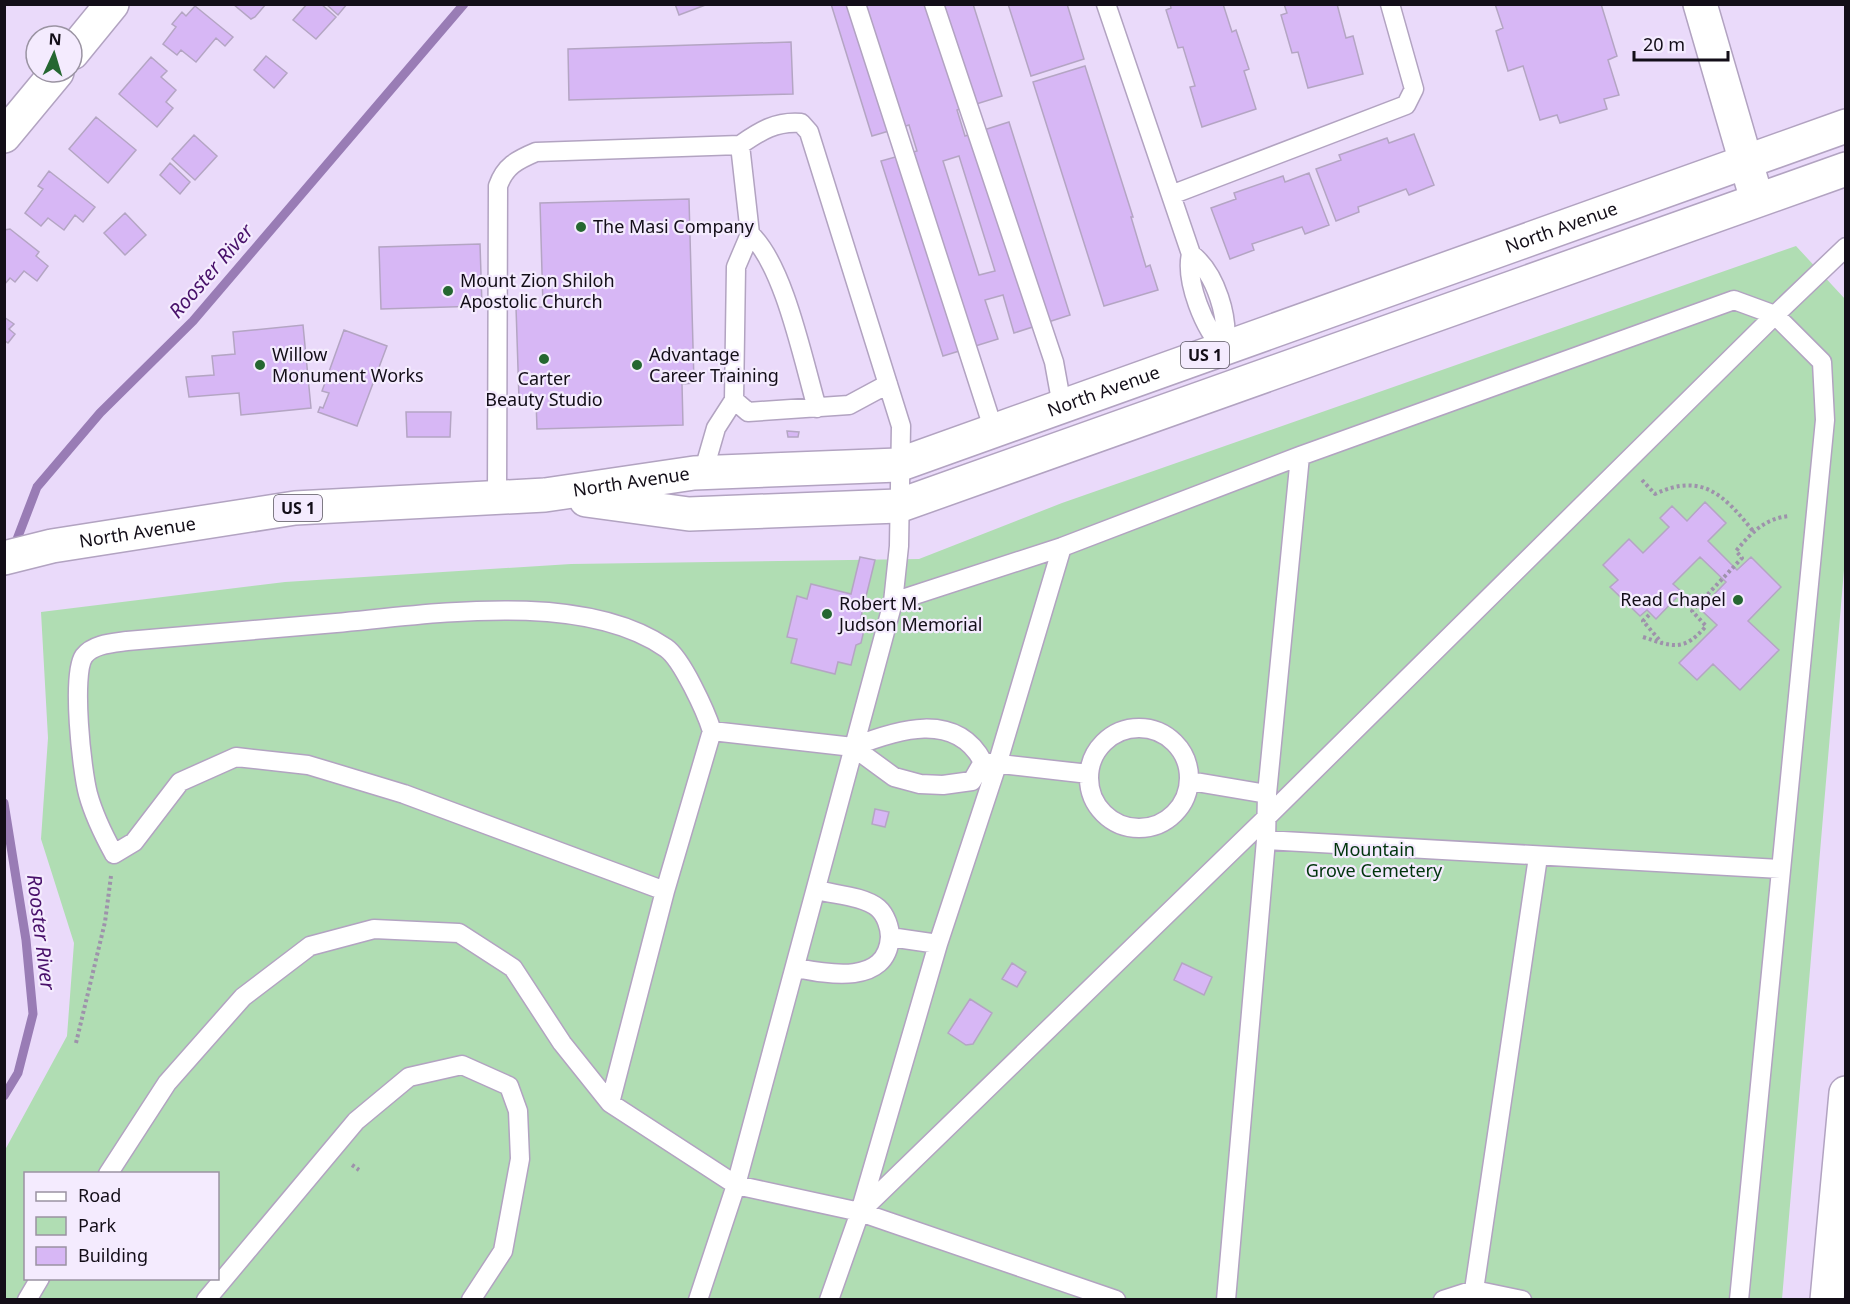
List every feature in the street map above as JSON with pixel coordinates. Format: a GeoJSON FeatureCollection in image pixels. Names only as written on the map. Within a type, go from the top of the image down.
{"type":"FeatureCollection","features":[{"type":"Feature","properties":{"kind":"main road"},"geometry":{"type":"LineString","coordinates":[[84,38],[112,4]]}},
{"type":"Feature","properties":{"kind":"main road"},"geometry":{"type":"LineString","coordinates":[[1700,4],[1757,200]]}},
{"type":"Feature","properties":{"kind":"main road"},"geometry":{"type":"LineString","coordinates":[[4,136],[47,84]]}},
{"type":"Feature","properties":{"kind":"main road","name":"North Avenue"},"geometry":{"type":"LineString","coordinates":[[4,558],[52,546],[295,508],[545,495],[703,473],[898,465],[1845,126]]}},
{"type":"Feature","properties":{"kind":"main road","name":"North Avenue"},"geometry":{"type":"LineString","coordinates":[[545,495],[689,513],[898,507],[1845,169]]}},
{"type":"Feature","properties":{"kind":"main road"},"geometry":{"type":"LineString","coordinates":[[1827,1299],[1845,1094]]}},
{"type":"Feature","properties":{"kind":"lane"},"geometry":{"type":"LineString","coordinates":[[855,4],[994,431]]}},
{"type":"Feature","properties":{"kind":"lane"},"geometry":{"type":"LineString","coordinates":[[934,4],[1054,362],[1062,406]]}},
{"type":"Feature","properties":{"kind":"lane"},"geometry":{"type":"LineString","coordinates":[[1106,4],[1191,254],[1189,265],[1192,283],[1208,328],[1224,349]]}},
{"type":"Feature","properties":{"kind":"lane"},"geometry":{"type":"LineString","coordinates":[[1171,195],[1406,105],[1414,89],[1390,4]]}},
{"type":"Feature","properties":{"kind":"lane"},"geometry":{"type":"LineString","coordinates":[[497,497],[498,186],[503,171],[517,160],[536,152],[740,145],[764,128],[785,122],[801,123],[809,132],[901,426],[898,465],[899,546],[893,602],[817,890],[736,1185],[698,1299]]}},
{"type":"Feature","properties":{"kind":"lane"},"geometry":{"type":"LineString","coordinates":[[703,473],[716,428],[734,400],[736,267],[750,234],[740,145]]}},
{"type":"Feature","properties":{"kind":"lane"},"geometry":{"type":"LineString","coordinates":[[750,234],[762,245],[775,269],[817,408]]}},
{"type":"Feature","properties":{"kind":"lane"},"geometry":{"type":"LineString","coordinates":[[860,1212],[1266,818],[1845,247]]}},
{"type":"Feature","properties":{"kind":"lane"},"geometry":{"type":"LineString","coordinates":[[893,602],[1062,547],[1300,456],[1734,300],[1775,315],[1822,362],[1826,420],[1739,1299]]}},
{"type":"Feature","properties":{"kind":"lane"},"geometry":{"type":"LineString","coordinates":[[734,400],[748,412],[849,405],[888,384]]}},
{"type":"Feature","properties":{"kind":"lane"},"geometry":{"type":"LineString","coordinates":[[1226,1299],[1266,840],[1267,794],[1300,456]]}},
{"type":"Feature","properties":{"kind":"lane"},"geometry":{"type":"LineString","coordinates":[[829,1299],[860,1212],[990,764],[1062,547]]}},
{"type":"Feature","properties":{"kind":"lane"},"geometry":{"type":"LineString","coordinates":[[610,1103],[665,891],[712,731],[704,706],[668,649],[614,622],[544,611],[441,614],[127,641],[98,646],[84,656],[79,671],[77,696],[87,792],[99,828],[114,854],[134,842],[180,782],[237,757],[308,765],[404,794],[665,891]]}},
{"type":"Feature","properties":{"kind":"lane"},"geometry":{"type":"LineString","coordinates":[[712,731],[853,747],[903,729],[927,728],[958,735],[975,746],[990,764],[1089,774]]}},
{"type":"Feature","properties":{"kind":"lane"},"geometry":{"type":"LineString","coordinates":[[1143,728],[1158,731],[1177,745],[1188,766],[1190,781],[1186,797],[1178,810],[1166,821],[1152,827],[1136,829],[1120,825],[1106,817],[1096,804],[1090,790],[1089,774],[1092,759],[1101,745],[1127,729],[1143,728]]}},
{"type":"Feature","properties":{"kind":"lane"},"geometry":{"type":"LineString","coordinates":[[853,747],[894,777],[920,784],[943,785],[972,781],[990,764]]}},
{"type":"Feature","properties":{"kind":"lane"},"geometry":{"type":"LineString","coordinates":[[1190,781],[1267,794]]}},
{"type":"Feature","properties":{"kind":"lane"},"geometry":{"type":"LineString","coordinates":[[1266,840],[1781,869]]}},
{"type":"Feature","properties":{"kind":"lane"},"geometry":{"type":"LineString","coordinates":[[1474,1290],[1538,857]]}},
{"type":"Feature","properties":{"kind":"lane"},"geometry":{"type":"LineString","coordinates":[[796,968],[834,975],[854,975],[873,968],[886,955],[890,938],[888,922],[880,909],[868,903],[817,890]]}},
{"type":"Feature","properties":{"kind":"lane"},"geometry":{"type":"LineString","coordinates":[[109,1172],[167,1083],[243,997],[310,946],[374,929],[459,933],[513,968],[562,1043],[610,1103],[736,1185],[860,1212],[1046,1273],[1116,1299]]}},
{"type":"Feature","properties":{"kind":"lane"},"geometry":{"type":"LineString","coordinates":[[890,938],[938,944]]}},
{"type":"Feature","properties":{"kind":"lane"},"geometry":{"type":"LineString","coordinates":[[206,1299],[356,1121],[409,1077],[462,1065],[509,1086],[518,1111],[520,1159],[503,1251],[471,1299]]}},
{"type":"Feature","properties":{"kind":"lane"},"geometry":{"type":"LineString","coordinates":[[27,1299],[39,1280]]}},
{"type":"Feature","properties":{"kind":"lane"},"geometry":{"type":"LineString","coordinates":[[1443,1299],[1474,1290],[1522,1299]]}},
{"type":"Feature","properties":{"kind":"path"},"geometry":{"type":"LineString","coordinates":[[1625,463],[1655,494],[1674,485],[1691,484],[1715,492],[1734,508],[1753,531]]}},
{"type":"Feature","properties":{"kind":"path"},"geometry":{"type":"LineString","coordinates":[[1643,637],[1662,644],[1677,646],[1693,641],[1706,626],[1692,611],[1742,558],[1736,551],[1753,531],[1776,517],[1815,517]]}},
{"type":"Feature","properties":{"kind":"path"},"geometry":{"type":"LineString","coordinates":[[1649,615],[1642,621],[1662,644]]}},
{"type":"Feature","properties":{"kind":"path"},"geometry":{"type":"LineString","coordinates":[[76,1043],[105,922],[114,854]]}},
{"type":"Feature","properties":{"kind":"green space","name":"Mountain Grove Cemetery"},"geometry":{"type":"Polygon","coordinates":[[[1796,246],[1845,299],[1845,558],[1782,1299],[5,1300],[5,1150],[67,1036],[74,943],[41,839],[48,738],[41,612],[285,582],[571,564],[919,559],[1062,503],[1796,246]]]}},
{"type":"Feature","properties":{"kind":"building"},"geometry":{"type":"Polygon","coordinates":[[[233,4],[266,4],[251,19],[233,4]]]}},
{"type":"Feature","properties":{"kind":"building"},"geometry":{"type":"Polygon","coordinates":[[[307,4],[321,4],[336,17],[316,39],[293,20],[307,4]]]}},
{"type":"Feature","properties":{"kind":"building"},"geometry":{"type":"Polygon","coordinates":[[[326,4],[347,4],[338,15],[326,4]]]}},
{"type":"Feature","properties":{"kind":"building"},"geometry":{"type":"Polygon","coordinates":[[[675,4],[708,4],[679,15],[675,4]]]}},
{"type":"Feature","properties":{"kind":"building"},"geometry":{"type":"Polygon","coordinates":[[[831,4],[973,4],[1002,96],[957,110],[965,136],[1009,122],[1070,315],[1014,333],[1003,295],[985,300],[998,339],[943,356],[881,161],[917,151],[909,125],[872,136],[831,4]],[[959,156],[943,161],[979,275],[995,271],[959,156]]]}},
{"type":"Feature","properties":{"kind":"building"},"geometry":{"type":"Polygon","coordinates":[[[1008,4],[1067,4],[1084,59],[1031,76],[1008,4]]]}},
{"type":"Feature","properties":{"kind":"building"},"geometry":{"type":"Polygon","coordinates":[[[1170,4],[1223,4],[1232,32],[1236,30],[1249,69],[1244,71],[1256,109],[1202,127],[1190,87],[1195,86],[1183,47],[1178,48],[1166,10],[1171,8],[1170,4]]]}},
{"type":"Feature","properties":{"kind":"building"},"geometry":{"type":"Polygon","coordinates":[[[1284,4],[1337,4],[1346,38],[1353,36],[1363,74],[1308,88],[1298,52],[1292,53],[1281,15],[1287,13],[1284,4]]]}},
{"type":"Feature","properties":{"kind":"building"},"geometry":{"type":"Polygon","coordinates":[[[1495,4],[1601,4],[1617,56],[1608,60],[1619,95],[1604,99],[1607,109],[1560,123],[1557,115],[1540,120],[1523,66],[1508,71],[1496,31],[1503,28],[1495,4]]]}},
{"type":"Feature","properties":{"kind":"building"},"geometry":{"type":"Polygon","coordinates":[[[195,6],[233,37],[225,46],[216,38],[196,62],[181,50],[177,55],[163,44],[176,27],[172,24],[182,12],[186,16],[195,6]]]}},
{"type":"Feature","properties":{"kind":"building"},"geometry":{"type":"Polygon","coordinates":[[[791,42],[793,94],[569,100],[568,49],[791,42]]]}},
{"type":"Feature","properties":{"kind":"building"},"geometry":{"type":"Polygon","coordinates":[[[266,56],[287,73],[274,88],[254,70],[266,56]]]}},
{"type":"Feature","properties":{"kind":"building"},"geometry":{"type":"Polygon","coordinates":[[[151,57],[167,71],[161,77],[176,90],[166,102],[173,108],[157,127],[119,94],[151,57]]]}},
{"type":"Feature","properties":{"kind":"building"},"geometry":{"type":"Polygon","coordinates":[[[1085,66],[1133,217],[1131,217],[1146,267],[1150,265],[1158,290],[1104,306],[1033,82],[1085,66]]]}},
{"type":"Feature","properties":{"kind":"building"},"geometry":{"type":"Polygon","coordinates":[[[96,117],[136,150],[108,183],[69,149],[96,117]]]}},
{"type":"Feature","properties":{"kind":"building"},"geometry":{"type":"Polygon","coordinates":[[[1414,134],[1434,185],[1409,195],[1406,189],[1358,207],[1359,212],[1336,221],[1316,169],[1341,160],[1339,155],[1387,138],[1389,143],[1414,134]]]}},
{"type":"Feature","properties":{"kind":"building"},"geometry":{"type":"Polygon","coordinates":[[[194,135],[217,156],[195,180],[172,159],[194,135]]]}},
{"type":"Feature","properties":{"kind":"building"},"geometry":{"type":"Polygon","coordinates":[[[170,163],[190,182],[180,194],[160,175],[170,163]]]}},
{"type":"Feature","properties":{"kind":"building"},"geometry":{"type":"Polygon","coordinates":[[[49,171],[95,207],[83,222],[75,215],[64,230],[48,218],[41,226],[25,213],[43,189],[38,186],[49,171]]]}},
{"type":"Feature","properties":{"kind":"building"},"geometry":{"type":"Polygon","coordinates":[[[1309,173],[1329,225],[1305,234],[1302,227],[1252,244],[1254,250],[1230,259],[1211,208],[1236,199],[1234,193],[1283,176],[1285,182],[1309,173]]]}},
{"type":"Feature","properties":{"kind":"building"},"geometry":{"type":"Polygon","coordinates":[[[689,199],[694,383],[682,384],[683,425],[537,429],[536,399],[519,399],[516,307],[543,307],[540,203],[689,199]]]}},
{"type":"Feature","properties":{"kind":"building"},"geometry":{"type":"Polygon","coordinates":[[[125,213],[146,235],[125,255],[104,233],[125,213]]]}},
{"type":"Feature","properties":{"kind":"building"},"geometry":{"type":"Polygon","coordinates":[[[10,229],[39,252],[36,256],[48,266],[37,281],[24,271],[15,282],[10,278],[4,285],[4,230],[10,229]]]}},
{"type":"Feature","properties":{"kind":"building"},"geometry":{"type":"Polygon","coordinates":[[[480,244],[482,306],[381,309],[379,247],[480,244]]]}},
{"type":"Feature","properties":{"kind":"building"},"geometry":{"type":"Polygon","coordinates":[[[4,317],[14,324],[9,329],[15,334],[8,343],[4,340],[4,317]]]}},
{"type":"Feature","properties":{"kind":"building","name":"Willow Monument Works"},"geometry":{"type":"Polygon","coordinates":[[[303,325],[311,408],[241,415],[239,393],[189,397],[186,377],[214,375],[212,356],[235,354],[233,332],[303,325]]]}},
{"type":"Feature","properties":{"kind":"building"},"geometry":{"type":"Polygon","coordinates":[[[344,330],[387,346],[357,426],[318,412],[320,407],[323,408],[329,393],[322,391],[344,330]]]}},
{"type":"Feature","properties":{"kind":"building"},"geometry":{"type":"Polygon","coordinates":[[[406,412],[451,412],[450,437],[407,437],[406,412]]]}},
{"type":"Feature","properties":{"kind":"building"},"geometry":{"type":"Polygon","coordinates":[[[787,431],[799,432],[798,437],[788,437],[787,431]]]}},
{"type":"Feature","properties":{"kind":"building","name":"Read Chapel"},"geometry":{"type":"Polygon","coordinates":[[[1705,502],[1726,523],[1708,541],[1737,570],[1751,557],[1781,587],[1748,621],[1779,650],[1740,690],[1713,664],[1697,680],[1679,663],[1717,625],[1700,609],[1726,582],[1700,557],[1673,584],[1682,592],[1656,619],[1647,610],[1640,616],[1610,587],[1618,580],[1603,565],[1629,539],[1643,553],[1669,527],[1660,518],[1672,506],[1687,521],[1705,502]]]}},
{"type":"Feature","properties":{"kind":"building","name":"Robert M. Judson Memorial"},"geometry":{"type":"Polygon","coordinates":[[[860,557],[875,560],[858,629],[864,630],[861,643],[856,645],[851,665],[838,662],[835,674],[791,663],[797,639],[787,637],[797,596],[807,599],[811,584],[851,594],[860,557]]]}},
{"type":"Feature","properties":{"kind":"building"},"geometry":{"type":"Polygon","coordinates":[[[875,809],[889,812],[885,827],[872,824],[875,809]]]}},
{"type":"Feature","properties":{"kind":"building"},"geometry":{"type":"Polygon","coordinates":[[[1012,963],[1026,972],[1017,987],[1002,979],[1012,963]]]}},
{"type":"Feature","properties":{"kind":"building"},"geometry":{"type":"Polygon","coordinates":[[[1182,963],[1212,977],[1204,995],[1174,980],[1182,963]]]}},
{"type":"Feature","properties":{"kind":"building"},"geometry":{"type":"Polygon","coordinates":[[[970,999],[992,1013],[973,1044],[966,1045],[948,1033],[970,999]]]}},
{"type":"Feature","properties":{"kind":"waterway","name":"Rooster River"},"geometry":{"type":"LineString","coordinates":[[14,547],[37,487],[100,413],[193,321],[464,4]]}},
{"type":"Feature","properties":{"kind":"waterway","name":"Rooster River"},"geometry":{"type":"LineString","coordinates":[[4,803],[26,940],[33,1014],[18,1073],[4,1096]]}},
{"type":"Feature","properties":{"kind":"place","name":"The Masi Company"},"geometry":{"type":"Point","coordinates":[581,227]}},
{"type":"Feature","properties":{"kind":"place","name":"Mount Zion Shiloh Apostolic Church"},"geometry":{"type":"Point","coordinates":[448,291]}},
{"type":"Feature","properties":{"kind":"place","name":"Carter Beauty Studio"},"geometry":{"type":"Point","coordinates":[544,359]}},
{"type":"Feature","properties":{"kind":"place","name":"Willow Monument Works"},"geometry":{"type":"Point","coordinates":[260,365]}},
{"type":"Feature","properties":{"kind":"place","name":"Advantage Career Training"},"geometry":{"type":"Point","coordinates":[637,365]}},
{"type":"Feature","properties":{"kind":"place","name":"Read Chapel"},"geometry":{"type":"Point","coordinates":[1738,600]}},
{"type":"Feature","properties":{"kind":"place","name":"Robert M. Judson Memorial"},"geometry":{"type":"Point","coordinates":[827,614]}}]}
